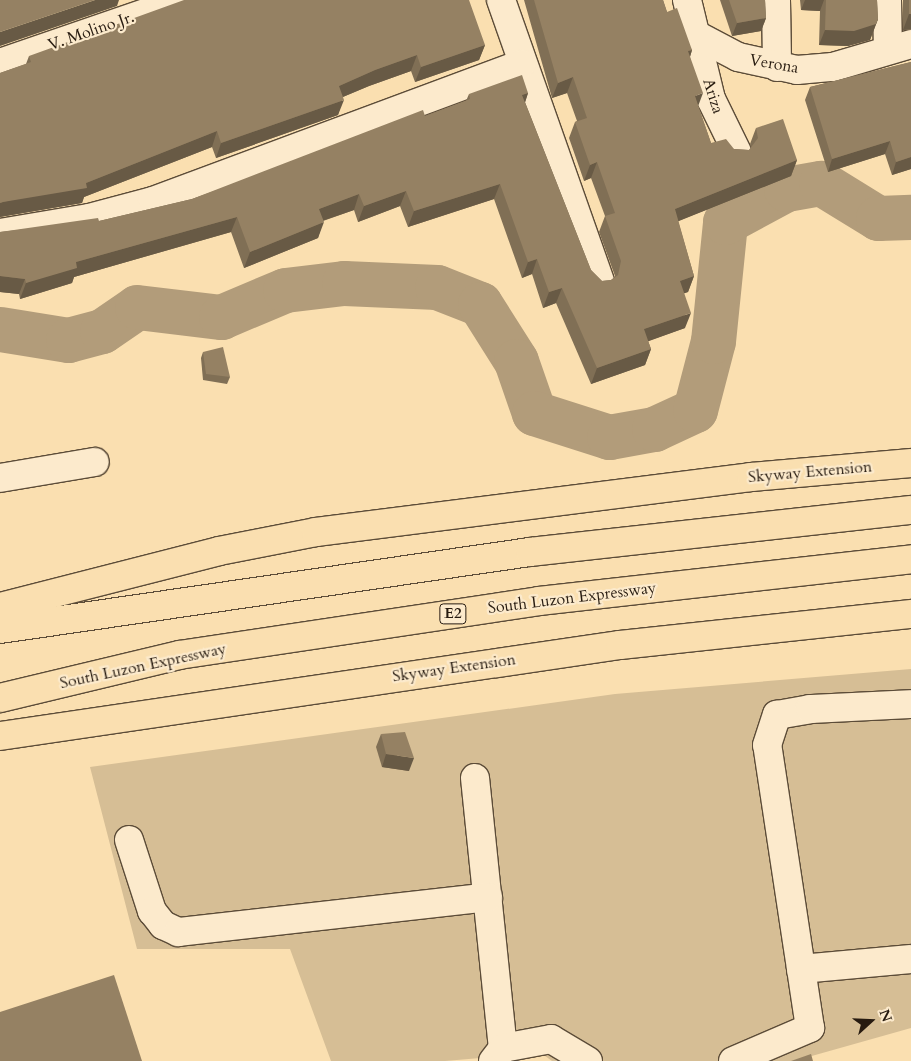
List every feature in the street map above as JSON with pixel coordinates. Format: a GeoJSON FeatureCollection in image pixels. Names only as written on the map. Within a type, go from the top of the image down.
{"type":"FeatureCollection","features":[{"type":"Feature","properties":{"kind":"highway","name":"Skyway Extension"},"geometry":{"type":"LineString","coordinates":[[0,607],[176,562],[316,532],[443,512],[911,463]]}},
{"type":"Feature","properties":{"kind":"highway"},"geometry":{"type":"LineString","coordinates":[[0,629],[530,552],[911,510]]}},
{"type":"Feature","properties":{"kind":"highway","name":"South Luzon Expressway"},"geometry":{"type":"LineString","coordinates":[[0,698],[188,654],[539,601],[911,559]]}},
{"type":"Feature","properties":{"kind":"highway","name":"Skyway Extension"},"geometry":{"type":"LineString","coordinates":[[0,736],[600,648],[911,614]]}},
{"type":"Feature","properties":{"kind":"street","name":"V. Molino Jr."},"geometry":{"type":"LineString","coordinates":[[0,63],[183,0]]}},
{"type":"Feature","properties":{"kind":"street"},"geometry":{"type":"LineString","coordinates":[[501,0],[521,64],[600,281]]}},
{"type":"Feature","properties":{"kind":"street","name":"Ariza"},"geometry":{"type":"LineString","coordinates":[[687,0],[698,36],[711,99],[738,152]]}},
{"type":"Feature","properties":{"kind":"street"},"geometry":{"type":"LineString","coordinates":[[776,0],[777,67]]}},
{"type":"Feature","properties":{"kind":"street"},"geometry":{"type":"LineString","coordinates":[[887,0],[899,47]]}},
{"type":"Feature","properties":{"kind":"street","name":"Verona"},"geometry":{"type":"LineString","coordinates":[[698,36],[738,57],[777,67],[833,67],[899,47]]}},
{"type":"Feature","properties":{"kind":"street"},"geometry":{"type":"LineString","coordinates":[[0,234],[89,218],[153,201],[521,64]]}},
{"type":"Feature","properties":{"kind":"street"},"geometry":{"type":"LineString","coordinates":[[0,478],[95,462]]}},
{"type":"Feature","properties":{"kind":"street"},"geometry":{"type":"LineString","coordinates":[[735,1061],[810,1028],[767,745],[777,716],[810,708],[911,704]]}},
{"type":"Feature","properties":{"kind":"street"},"geometry":{"type":"LineString","coordinates":[[476,778],[488,897],[498,1054],[551,1039],[588,1061]]}},
{"type":"Feature","properties":{"kind":"street"},"geometry":{"type":"LineString","coordinates":[[129,840],[152,910],[163,925],[178,932],[488,897]]}},
{"type":"Feature","properties":{"kind":"street"},"geometry":{"type":"LineString","coordinates":[[801,969],[911,959]]}},
{"type":"Feature","properties":{"kind":"shaded area"},"geometry":{"type":"Polygon","coordinates":[[[911,669],[911,1028],[794,1061],[552,1061],[541,1053],[445,1061],[331,1061],[290,949],[137,949],[90,767],[615,694],[911,669]]]}},
{"type":"Feature","properties":{"kind":"building"},"geometry":{"type":"Polygon","coordinates":[[[0,0],[95,0],[0,32],[0,0]]]}},
{"type":"Feature","properties":{"kind":"building"},"geometry":{"type":"Polygon","coordinates":[[[184,0],[469,0],[485,45],[421,67],[417,55],[375,70],[339,86],[344,100],[221,143],[217,131],[86,183],[87,188],[0,203],[0,73],[31,62],[29,56],[184,0]]]}},
{"type":"Feature","properties":{"kind":"building"},"geometry":{"type":"Polygon","coordinates":[[[534,0],[663,0],[667,12],[677,8],[692,50],[688,51],[703,93],[695,96],[711,143],[726,139],[734,149],[749,150],[758,138],[756,128],[783,119],[797,160],[675,209],[694,276],[680,281],[691,313],[644,329],[651,349],[597,368],[562,288],[549,292],[537,259],[528,262],[500,184],[414,211],[406,191],[364,206],[359,194],[319,209],[324,222],[250,252],[237,217],[76,262],[77,268],[26,283],[25,279],[0,276],[0,232],[98,218],[99,221],[192,199],[423,110],[425,116],[470,99],[469,94],[522,75],[528,93],[522,95],[591,270],[602,281],[611,280],[618,275],[621,261],[605,216],[615,213],[597,162],[590,165],[575,122],[587,118],[573,77],[558,83],[534,0]]]}},
{"type":"Feature","properties":{"kind":"building"},"geometry":{"type":"Polygon","coordinates":[[[729,0],[765,0],[766,18],[737,23],[729,0]]]}},
{"type":"Feature","properties":{"kind":"building"},"geometry":{"type":"Polygon","coordinates":[[[826,0],[877,0],[878,19],[876,24],[854,31],[825,30],[826,0]]]}},
{"type":"Feature","properties":{"kind":"building"},"geometry":{"type":"Polygon","coordinates":[[[909,0],[911,0],[911,14],[909,14],[909,0]]]}},
{"type":"Feature","properties":{"kind":"building"},"geometry":{"type":"Polygon","coordinates":[[[911,62],[911,157],[896,162],[890,141],[832,159],[810,87],[911,62]]]}},
{"type":"Feature","properties":{"kind":"building"},"geometry":{"type":"Polygon","coordinates":[[[223,347],[230,377],[206,374],[203,352],[223,347]]]}},
{"type":"Feature","properties":{"kind":"building"},"geometry":{"type":"Polygon","coordinates":[[[405,732],[414,758],[386,754],[381,734],[405,732]]]}},
{"type":"Feature","properties":{"kind":"building"},"geometry":{"type":"Polygon","coordinates":[[[114,975],[142,1061],[0,1061],[0,1012],[114,975]]]}},
{"type":"Feature","properties":{"kind":"building"},"geometry":{"type":"Polygon","coordinates":[[[811,1054],[813,1061],[791,1061],[811,1054]]]}},
{"type":"Feature","properties":{"kind":"waterway"},"geometry":{"type":"LineString","coordinates":[[0,329],[68,340],[102,331],[137,307],[221,317],[285,290],[344,283],[437,287],[480,304],[516,361],[534,413],[609,437],[654,429],[695,410],[713,341],[725,222],[786,189],[821,183],[878,218],[911,217]]}}]}
